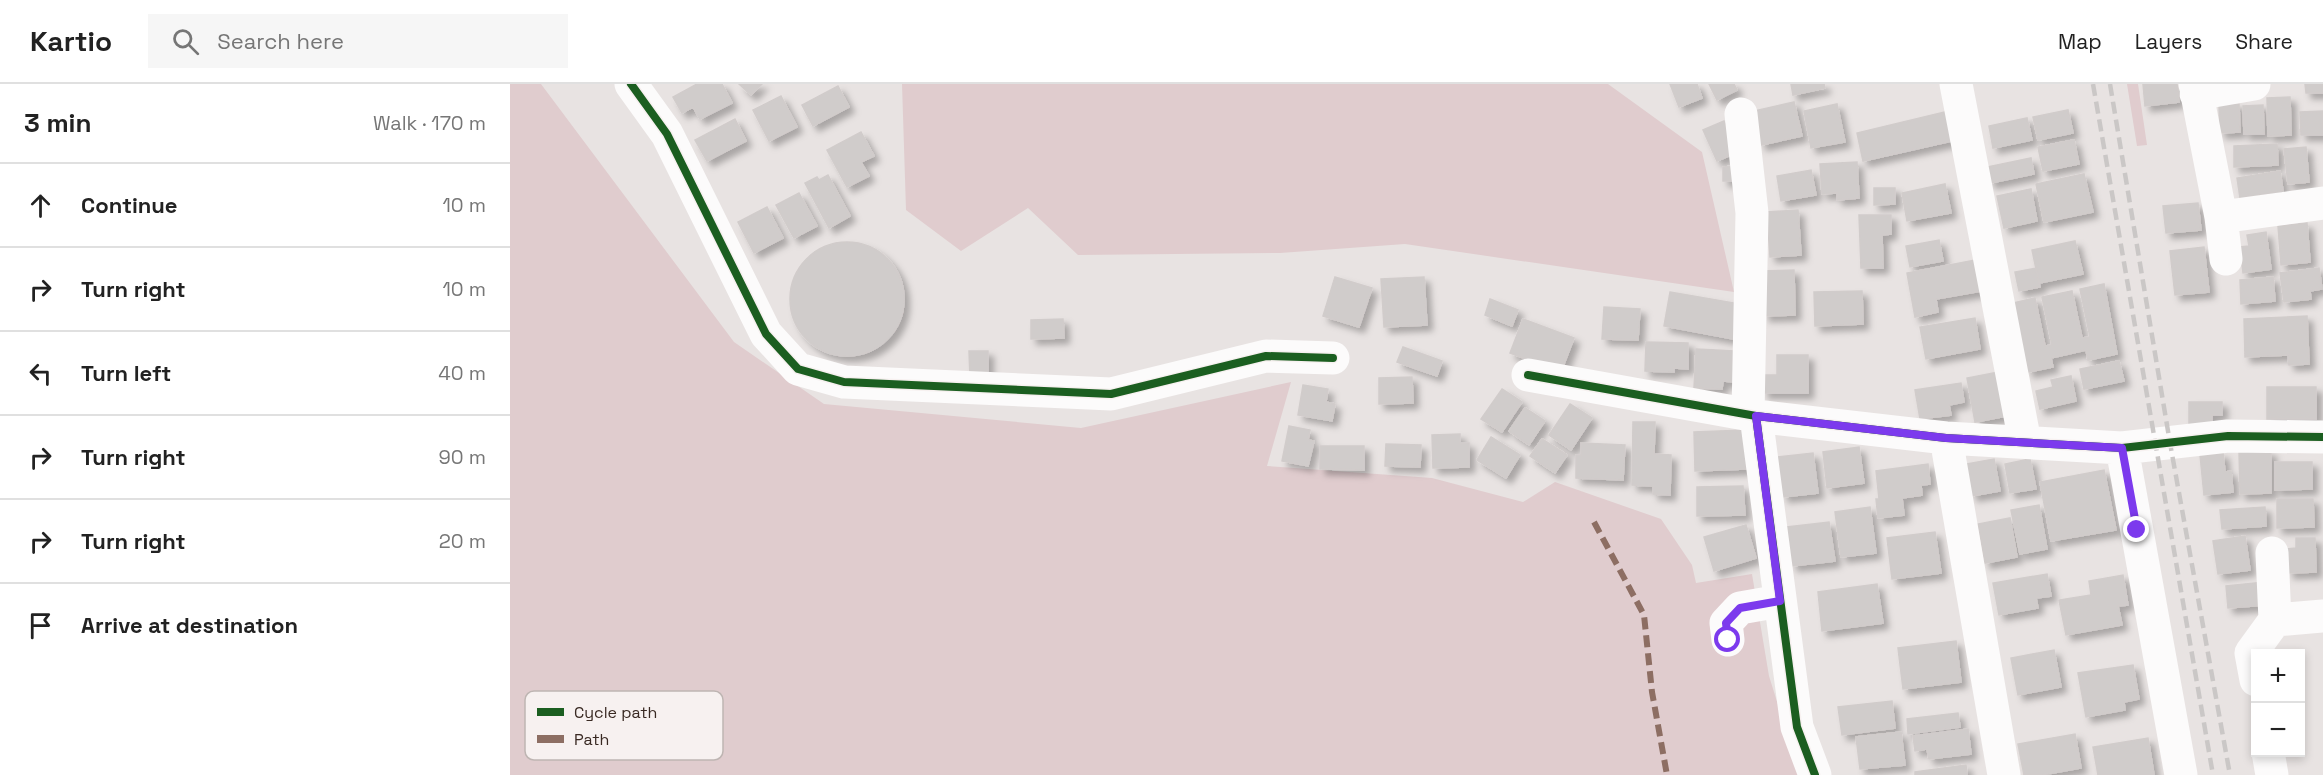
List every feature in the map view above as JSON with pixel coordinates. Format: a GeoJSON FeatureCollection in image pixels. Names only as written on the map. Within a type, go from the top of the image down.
{"type":"FeatureCollection","features":[{"type":"Feature","properties":{"kind":"street"},"geometry":{"type":"LineString","coordinates":[[631,84],[667,134],[766,334],[798,369],[844,382],[1111,394],[1266,356],[1333,358]]}},
{"type":"Feature","properties":{"kind":"street"},"geometry":{"type":"LineString","coordinates":[[1956,84],[2025,442]]}},
{"type":"Feature","properties":{"kind":"street"},"geometry":{"type":"LineString","coordinates":[[2226,259],[2221,217],[2196,89],[2254,84]]}},
{"type":"Feature","properties":{"kind":"street"},"geometry":{"type":"LineString","coordinates":[[1741,114],[1752,213],[1752,415],[1797,727],[1815,775]]}},
{"type":"Feature","properties":{"kind":"street"},"geometry":{"type":"LineString","coordinates":[[2221,217],[2321,211]]}},
{"type":"Feature","properties":{"kind":"street"},"geometry":{"type":"LineString","coordinates":[[1528,375],[1752,415],[1946,438],[2122,448],[2228,436],[2323,437]]}},
{"type":"Feature","properties":{"kind":"street"},"geometry":{"type":"LineString","coordinates":[[1946,438],[2004,775]]}},
{"type":"Feature","properties":{"kind":"street"},"geometry":{"type":"LineString","coordinates":[[2122,448],[2181,775]]}},
{"type":"Feature","properties":{"kind":"street"},"geometry":{"type":"LineString","coordinates":[[2254,649],[2276,620],[2272,553]]}},
{"type":"Feature","properties":{"kind":"street"},"geometry":{"type":"LineString","coordinates":[[1728,640],[1726,623],[1740,608],[1780,601]]}},
{"type":"Feature","properties":{"kind":"street"},"geometry":{"type":"LineString","coordinates":[[2276,620],[2323,616]]}},
{"type":"Feature","properties":{"kind":"street"},"geometry":{"type":"LineString","coordinates":[[2269,757],[2272,775]]}},
{"type":"Feature","properties":{"kind":"shaded area"},"geometry":{"type":"Polygon","coordinates":[[[510,84],[541,84],[734,342],[824,404],[1081,428],[1291,382],[1267,466],[1432,478],[1523,502],[1555,482],[1661,519],[1692,565],[1696,583],[1752,574],[1769,676],[1800,775],[510,775],[510,84]]]}},
{"type":"Feature","properties":{"kind":"shaded area"},"geometry":{"type":"Polygon","coordinates":[[[902,84],[1608,84],[1702,152],[1734,292],[1405,244],[1280,253],[1078,255],[1028,208],[961,251],[906,210],[902,84]]]}},
{"type":"Feature","properties":{"kind":"shaded area"},"geometry":{"type":"Polygon","coordinates":[[[2127,84],[2138,84],[2147,145],[2137,146],[2127,84]]]}},
{"type":"Feature","properties":{"kind":"building"},"geometry":{"type":"Polygon","coordinates":[[[697,84],[722,84],[732,103],[700,119],[693,107],[682,113],[673,97],[697,84]]]}},
{"type":"Feature","properties":{"kind":"building"},"geometry":{"type":"Polygon","coordinates":[[[739,84],[762,84],[751,95],[739,84]]]}},
{"type":"Feature","properties":{"kind":"building"},"geometry":{"type":"Polygon","coordinates":[[[1670,84],[1697,84],[1702,98],[1679,107],[1670,84]]]}},
{"type":"Feature","properties":{"kind":"building"},"geometry":{"type":"Polygon","coordinates":[[[1709,84],[1734,84],[1737,90],[1717,100],[1709,84]]]}},
{"type":"Feature","properties":{"kind":"building"},"geometry":{"type":"Polygon","coordinates":[[[1791,84],[1824,84],[1825,88],[1793,95],[1791,84]]]}},
{"type":"Feature","properties":{"kind":"building"},"geometry":{"type":"Polygon","coordinates":[[[2143,84],[2177,84],[2179,102],[2145,106],[2143,84]]]}},
{"type":"Feature","properties":{"kind":"building"},"geometry":{"type":"Polygon","coordinates":[[[2305,84],[2323,84],[2323,93],[2306,93],[2305,84]]]}},
{"type":"Feature","properties":{"kind":"building"},"geometry":{"type":"Polygon","coordinates":[[[838,86],[849,107],[813,126],[802,105],[838,86]]]}},
{"type":"Feature","properties":{"kind":"building"},"geometry":{"type":"Polygon","coordinates":[[[781,96],[797,127],[769,141],[753,110],[781,96]]]}},
{"type":"Feature","properties":{"kind":"building"},"geometry":{"type":"Polygon","coordinates":[[[2290,97],[2291,135],[2268,136],[2267,98],[2290,97]]]}},
{"type":"Feature","properties":{"kind":"building"},"geometry":{"type":"Polygon","coordinates":[[[1794,102],[1802,136],[1761,145],[1754,111],[1794,102]]]}},
{"type":"Feature","properties":{"kind":"building"},"geometry":{"type":"Polygon","coordinates":[[[1837,104],[1845,142],[1811,148],[1804,111],[1837,104]]]}},
{"type":"Feature","properties":{"kind":"building"},"geometry":{"type":"Polygon","coordinates":[[[2239,104],[2240,132],[2220,133],[2219,105],[2239,104]]]}},
{"type":"Feature","properties":{"kind":"building"},"geometry":{"type":"Polygon","coordinates":[[[2263,105],[2264,134],[2244,134],[2243,106],[2263,105]]]}},
{"type":"Feature","properties":{"kind":"building"},"geometry":{"type":"Polygon","coordinates":[[[2068,110],[2073,133],[2038,140],[2033,117],[2068,110]]]}},
{"type":"Feature","properties":{"kind":"building"},"geometry":{"type":"Polygon","coordinates":[[[2323,111],[2323,135],[2301,135],[2300,112],[2323,111]]]}},
{"type":"Feature","properties":{"kind":"building"},"geometry":{"type":"Polygon","coordinates":[[[1945,112],[1952,141],[1863,161],[1857,133],[1945,112]]]}},
{"type":"Feature","properties":{"kind":"building"},"geometry":{"type":"Polygon","coordinates":[[[2027,118],[2032,140],[1993,148],[1989,126],[2027,118]]]}},
{"type":"Feature","properties":{"kind":"building"},"geometry":{"type":"Polygon","coordinates":[[[735,119],[746,141],[707,161],[695,140],[735,119]]]}},
{"type":"Feature","properties":{"kind":"building"},"geometry":{"type":"Polygon","coordinates":[[[1724,121],[1738,152],[1717,161],[1703,130],[1724,121]]]}},
{"type":"Feature","properties":{"kind":"building"},"geometry":{"type":"Polygon","coordinates":[[[861,132],[874,156],[861,162],[869,176],[847,187],[827,150],[861,132]]]}},
{"type":"Feature","properties":{"kind":"building"},"geometry":{"type":"Polygon","coordinates":[[[2074,140],[2079,164],[2043,171],[2038,147],[2074,140]]]}},
{"type":"Feature","properties":{"kind":"building"},"geometry":{"type":"Polygon","coordinates":[[[2277,144],[2278,165],[2234,167],[2234,146],[2277,144]]]}},
{"type":"Feature","properties":{"kind":"building"},"geometry":{"type":"Polygon","coordinates":[[[2306,147],[2309,182],[2288,184],[2284,149],[2306,147]]]}},
{"type":"Feature","properties":{"kind":"building"},"geometry":{"type":"Polygon","coordinates":[[[2031,158],[2034,174],[1990,183],[1987,167],[2031,158]]]}},
{"type":"Feature","properties":{"kind":"building"},"geometry":{"type":"Polygon","coordinates":[[[1857,162],[1859,198],[1837,200],[1837,193],[1822,194],[1820,164],[1857,162]]]}},
{"type":"Feature","properties":{"kind":"building"},"geometry":{"type":"Polygon","coordinates":[[[1738,166],[1738,181],[1723,181],[1723,167],[1738,166]]]}},
{"type":"Feature","properties":{"kind":"building"},"geometry":{"type":"Polygon","coordinates":[[[1811,170],[1816,195],[1781,201],[1777,176],[1811,170]]]}},
{"type":"Feature","properties":{"kind":"building"},"geometry":{"type":"Polygon","coordinates":[[[2280,171],[2283,191],[2240,198],[2237,178],[2280,171]]]}},
{"type":"Feature","properties":{"kind":"building"},"geometry":{"type":"Polygon","coordinates":[[[2084,174],[2093,212],[2044,222],[2036,184],[2084,174]]]}},
{"type":"Feature","properties":{"kind":"building"},"geometry":{"type":"Polygon","coordinates":[[[828,175],[850,216],[829,228],[805,183],[828,175]]]}},
{"type":"Feature","properties":{"kind":"building"},"geometry":{"type":"Polygon","coordinates":[[[1945,184],[1951,213],[1907,221],[1902,193],[1945,184]]]}},
{"type":"Feature","properties":{"kind":"building"},"geometry":{"type":"Polygon","coordinates":[[[1874,188],[1895,188],[1895,204],[1874,205],[1874,188]]]}},
{"type":"Feature","properties":{"kind":"building"},"geometry":{"type":"Polygon","coordinates":[[[2031,189],[2037,221],[2004,228],[1997,196],[2031,189]]]}},
{"type":"Feature","properties":{"kind":"building"},"geometry":{"type":"Polygon","coordinates":[[[799,193],[817,226],[794,238],[776,205],[799,193]]]}},
{"type":"Feature","properties":{"kind":"building"},"geometry":{"type":"Polygon","coordinates":[[[2198,203],[2201,230],[2166,233],[2163,206],[2198,203]]]}},
{"type":"Feature","properties":{"kind":"building"},"geometry":{"type":"Polygon","coordinates":[[[767,207],[783,238],[754,253],[738,222],[767,207]]]}},
{"type":"Feature","properties":{"kind":"building"},"geometry":{"type":"Polygon","coordinates":[[[1798,210],[1801,255],[1770,257],[1767,212],[1798,210]]]}},
{"type":"Feature","properties":{"kind":"building"},"geometry":{"type":"Polygon","coordinates":[[[1859,215],[1891,215],[1891,234],[1882,235],[1883,268],[1861,268],[1859,215]]]}},
{"type":"Feature","properties":{"kind":"building"},"geometry":{"type":"Polygon","coordinates":[[[2307,223],[2310,262],[2281,265],[2278,226],[2307,223]]]}},
{"type":"Feature","properties":{"kind":"building"},"geometry":{"type":"Polygon","coordinates":[[[2266,232],[2271,269],[2243,273],[2240,247],[2249,246],[2247,235],[2266,232]]]}},
{"type":"Feature","properties":{"kind":"building"},"geometry":{"type":"Polygon","coordinates":[[[1939,240],[1943,261],[1910,267],[1906,246],[1939,240]]]}},
{"type":"Feature","properties":{"kind":"building"},"geometry":{"type":"Polygon","coordinates":[[[2075,241],[2083,274],[2039,283],[2032,250],[2075,241]]]}},
{"type":"Feature","properties":{"kind":"building"},"geometry":{"type":"Polygon","coordinates":[[[847,242],[869,247],[887,259],[899,277],[904,299],[899,321],[887,339],[869,351],[847,356],[825,351],[807,339],[795,321],[790,299],[795,277],[807,259],[825,247],[847,242]]]}},
{"type":"Feature","properties":{"kind":"building"},"geometry":{"type":"Polygon","coordinates":[[[2204,247],[2209,292],[2175,295],[2170,251],[2204,247]]]}},
{"type":"Feature","properties":{"kind":"building"},"geometry":{"type":"Polygon","coordinates":[[[1976,260],[1982,291],[1936,299],[1938,312],[1915,317],[1907,273],[1976,260]]]}},
{"type":"Feature","properties":{"kind":"building"},"geometry":{"type":"Polygon","coordinates":[[[2036,268],[2040,287],[2019,291],[2015,272],[2036,268]]]}},
{"type":"Feature","properties":{"kind":"building"},"geometry":{"type":"Polygon","coordinates":[[[2319,268],[2322,289],[2310,291],[2311,299],[2284,302],[2280,273],[2319,268]]]}},
{"type":"Feature","properties":{"kind":"building"},"geometry":{"type":"Polygon","coordinates":[[[1794,270],[1795,315],[1764,316],[1762,271],[1794,270]]]}},
{"type":"Feature","properties":{"kind":"building"},"geometry":{"type":"Polygon","coordinates":[[[1335,277],[1372,288],[1359,327],[1323,316],[1335,277]]]}},
{"type":"Feature","properties":{"kind":"building"},"geometry":{"type":"Polygon","coordinates":[[[1424,277],[1427,325],[1384,327],[1381,279],[1424,277]]]}},
{"type":"Feature","properties":{"kind":"building"},"geometry":{"type":"Polygon","coordinates":[[[2273,277],[2275,301],[2241,304],[2240,280],[2273,277]]]}},
{"type":"Feature","properties":{"kind":"building"},"geometry":{"type":"Polygon","coordinates":[[[2104,284],[2117,354],[2088,360],[2086,350],[2051,358],[2053,367],[2028,372],[2013,303],[2035,298],[2045,346],[2052,345],[2042,297],[2072,291],[2082,338],[2090,337],[2080,289],[2104,284]]]}},
{"type":"Feature","properties":{"kind":"building"},"geometry":{"type":"Polygon","coordinates":[[[1862,291],[1863,324],[1815,326],[1814,292],[1862,291]]]}},
{"type":"Feature","properties":{"kind":"building"},"geometry":{"type":"Polygon","coordinates":[[[1670,292],[1740,304],[1734,339],[1664,326],[1670,292]]]}},
{"type":"Feature","properties":{"kind":"building"},"geometry":{"type":"Polygon","coordinates":[[[1490,299],[1518,310],[1512,326],[1485,315],[1490,299]]]}},
{"type":"Feature","properties":{"kind":"building"},"geometry":{"type":"Polygon","coordinates":[[[1604,307],[1640,309],[1638,340],[1602,339],[1604,307]]]}},
{"type":"Feature","properties":{"kind":"building"},"geometry":{"type":"Polygon","coordinates":[[[2307,316],[2309,364],[2289,365],[2288,355],[2245,357],[2244,319],[2307,316]]]}},
{"type":"Feature","properties":{"kind":"building"},"geometry":{"type":"Polygon","coordinates":[[[1975,318],[1980,349],[1926,359],[1920,327],[1975,318]]]}},
{"type":"Feature","properties":{"kind":"building"},"geometry":{"type":"Polygon","coordinates":[[[1063,319],[1064,338],[1031,339],[1031,320],[1063,319]]]}},
{"type":"Feature","properties":{"kind":"building"},"geometry":{"type":"Polygon","coordinates":[[[1523,319],[1574,338],[1561,372],[1510,353],[1523,319]]]}},
{"type":"Feature","properties":{"kind":"building"},"geometry":{"type":"Polygon","coordinates":[[[1646,342],[1688,343],[1688,369],[1674,368],[1674,372],[1645,371],[1646,342]]]}},
{"type":"Feature","properties":{"kind":"building"},"geometry":{"type":"Polygon","coordinates":[[[1403,347],[1442,361],[1437,376],[1397,362],[1403,347]]]}},
{"type":"Feature","properties":{"kind":"building"},"geometry":{"type":"Polygon","coordinates":[[[1696,349],[1735,351],[1734,382],[1723,381],[1722,389],[1694,388],[1696,349]]]}},
{"type":"Feature","properties":{"kind":"building"},"geometry":{"type":"Polygon","coordinates":[[[969,351],[988,351],[988,378],[970,378],[969,351]]]}},
{"type":"Feature","properties":{"kind":"building"},"geometry":{"type":"Polygon","coordinates":[[[1777,355],[1808,355],[1808,393],[1763,393],[1763,375],[1777,375],[1777,355]]]}},
{"type":"Feature","properties":{"kind":"building"},"geometry":{"type":"Polygon","coordinates":[[[2119,361],[2124,381],[2084,389],[2080,369],[2119,361]]]}},
{"type":"Feature","properties":{"kind":"building"},"geometry":{"type":"Polygon","coordinates":[[[1999,372],[2007,416],[1975,422],[1967,378],[1999,372]]]}},
{"type":"Feature","properties":{"kind":"building"},"geometry":{"type":"Polygon","coordinates":[[[2071,376],[2076,401],[2040,409],[2036,391],[2053,387],[2051,380],[2071,376]]]}},
{"type":"Feature","properties":{"kind":"building"},"geometry":{"type":"Polygon","coordinates":[[[1412,377],[1413,403],[1379,404],[1379,378],[1412,377]]]}},
{"type":"Feature","properties":{"kind":"building"},"geometry":{"type":"Polygon","coordinates":[[[1961,383],[1964,402],[1949,405],[1951,415],[1920,419],[1915,390],[1961,383]]]}},
{"type":"Feature","properties":{"kind":"building"},"geometry":{"type":"Polygon","coordinates":[[[1303,385],[1328,389],[1326,402],[1335,404],[1332,421],[1298,415],[1303,385]]]}},
{"type":"Feature","properties":{"kind":"building"},"geometry":{"type":"Polygon","coordinates":[[[2267,387],[2316,387],[2316,419],[2267,419],[2267,387]]]}},
{"type":"Feature","properties":{"kind":"building"},"geometry":{"type":"Polygon","coordinates":[[[1502,389],[1522,402],[1502,432],[1481,419],[1502,389]]]}},
{"type":"Feature","properties":{"kind":"building"},"geometry":{"type":"Polygon","coordinates":[[[2189,402],[2222,402],[2222,415],[2212,415],[2212,430],[2189,430],[2189,402]]]}},
{"type":"Feature","properties":{"kind":"building"},"geometry":{"type":"Polygon","coordinates":[[[1570,404],[1592,418],[1571,450],[1549,435],[1570,404]]]}},
{"type":"Feature","properties":{"kind":"building"},"geometry":{"type":"Polygon","coordinates":[[[1525,408],[1545,421],[1529,445],[1509,431],[1525,408]]]}},
{"type":"Feature","properties":{"kind":"building"},"geometry":{"type":"Polygon","coordinates":[[[1633,422],[1655,422],[1654,454],[1671,455],[1670,495],[1653,494],[1653,486],[1632,485],[1633,422]]]}},
{"type":"Feature","properties":{"kind":"building"},"geometry":{"type":"Polygon","coordinates":[[[1289,426],[1310,430],[1308,440],[1314,441],[1308,466],[1282,461],[1289,426]]]}},
{"type":"Feature","properties":{"kind":"building"},"geometry":{"type":"Polygon","coordinates":[[[1745,430],[1746,469],[1695,471],[1694,432],[1745,430]]]}},
{"type":"Feature","properties":{"kind":"building"},"geometry":{"type":"Polygon","coordinates":[[[1460,434],[1460,443],[1469,443],[1469,467],[1433,468],[1432,435],[1460,434]]]}},
{"type":"Feature","properties":{"kind":"building"},"geometry":{"type":"Polygon","coordinates":[[[1491,437],[1520,455],[1506,478],[1477,460],[1491,437]]]}},
{"type":"Feature","properties":{"kind":"building"},"geometry":{"type":"Polygon","coordinates":[[[1542,439],[1567,455],[1555,473],[1530,456],[1542,439]]]}},
{"type":"Feature","properties":{"kind":"building"},"geometry":{"type":"Polygon","coordinates":[[[1581,443],[1625,445],[1623,480],[1576,478],[1576,455],[1581,455],[1581,443]]]}},
{"type":"Feature","properties":{"kind":"building"},"geometry":{"type":"Polygon","coordinates":[[[1386,444],[1421,445],[1420,467],[1385,466],[1386,444]]]}},
{"type":"Feature","properties":{"kind":"building"},"geometry":{"type":"Polygon","coordinates":[[[1320,446],[1364,446],[1364,470],[1320,469],[1320,446]]]}},
{"type":"Feature","properties":{"kind":"building"},"geometry":{"type":"Polygon","coordinates":[[[1859,447],[1864,483],[1827,488],[1823,452],[1859,447]]]}},
{"type":"Feature","properties":{"kind":"building"},"geometry":{"type":"Polygon","coordinates":[[[2239,451],[2271,451],[2271,493],[2240,494],[2239,451]]]}},
{"type":"Feature","properties":{"kind":"building"},"geometry":{"type":"Polygon","coordinates":[[[1813,453],[1818,493],[1783,497],[1778,457],[1813,453]]]}},
{"type":"Feature","properties":{"kind":"building"},"geometry":{"type":"Polygon","coordinates":[[[2223,453],[2225,472],[2231,471],[2233,492],[2204,495],[2200,455],[2223,453]]]}},
{"type":"Feature","properties":{"kind":"building"},"geometry":{"type":"Polygon","coordinates":[[[1994,459],[2000,491],[1972,496],[1966,464],[1994,459]]]}},
{"type":"Feature","properties":{"kind":"building"},"geometry":{"type":"Polygon","coordinates":[[[2030,459],[2036,489],[2010,493],[2005,464],[2030,459]]]}},
{"type":"Feature","properties":{"kind":"building"},"geometry":{"type":"Polygon","coordinates":[[[2275,462],[2312,462],[2312,489],[2275,490],[2275,462]]]}},
{"type":"Feature","properties":{"kind":"building"},"geometry":{"type":"Polygon","coordinates":[[[1928,464],[1930,484],[1921,485],[1922,495],[1902,498],[1904,515],[1878,518],[1876,499],[1879,499],[1876,471],[1928,464]]]}},
{"type":"Feature","properties":{"kind":"building"},"geometry":{"type":"Polygon","coordinates":[[[2104,470],[2116,530],[2051,541],[2040,482],[2104,470]]]}},
{"type":"Feature","properties":{"kind":"building"},"geometry":{"type":"Polygon","coordinates":[[[1743,486],[1745,515],[1697,516],[1697,487],[1743,486]]]}},
{"type":"Feature","properties":{"kind":"building"},"geometry":{"type":"Polygon","coordinates":[[[2277,499],[2313,499],[2314,527],[2277,528],[2277,499]]]}},
{"type":"Feature","properties":{"kind":"building"},"geometry":{"type":"Polygon","coordinates":[[[2039,505],[2047,549],[2020,554],[2011,510],[2039,505]]]}},
{"type":"Feature","properties":{"kind":"building"},"geometry":{"type":"Polygon","coordinates":[[[1870,507],[1876,553],[1841,557],[1835,512],[1870,507]]]}},
{"type":"Feature","properties":{"kind":"building"},"geometry":{"type":"Polygon","coordinates":[[[2265,507],[2266,526],[2222,529],[2220,510],[2265,507]]]}},
{"type":"Feature","properties":{"kind":"building"},"geometry":{"type":"Polygon","coordinates":[[[2010,518],[2017,557],[1985,563],[1978,524],[2010,518]]]}},
{"type":"Feature","properties":{"kind":"building"},"geometry":{"type":"Polygon","coordinates":[[[1829,522],[1835,561],[1792,566],[1787,527],[1829,522]]]}},
{"type":"Feature","properties":{"kind":"building"},"geometry":{"type":"Polygon","coordinates":[[[1746,525],[1756,558],[1714,571],[1704,537],[1746,525]]]}},
{"type":"Feature","properties":{"kind":"building"},"geometry":{"type":"Polygon","coordinates":[[[1935,532],[1941,573],[1892,579],[1887,538],[1935,532]]]}},
{"type":"Feature","properties":{"kind":"building"},"geometry":{"type":"Polygon","coordinates":[[[2245,536],[2250,570],[2218,574],[2213,541],[2245,536]]]}},
{"type":"Feature","properties":{"kind":"building"},"geometry":{"type":"Polygon","coordinates":[[[2296,538],[2315,538],[2316,572],[2288,573],[2287,549],[2296,548],[2296,538]]]}},
{"type":"Feature","properties":{"kind":"building"},"geometry":{"type":"Polygon","coordinates":[[[2047,574],[2051,596],[2036,598],[2038,608],[1999,615],[1993,583],[2047,574]]]}},
{"type":"Feature","properties":{"kind":"building"},"geometry":{"type":"Polygon","coordinates":[[[2123,575],[2128,605],[2118,606],[2122,625],[2066,635],[2059,600],[2091,595],[2089,581],[2123,575]]]}},
{"type":"Feature","properties":{"kind":"building"},"geometry":{"type":"Polygon","coordinates":[[[2264,582],[2266,605],[2228,608],[2226,586],[2264,582]]]}},
{"type":"Feature","properties":{"kind":"building"},"geometry":{"type":"Polygon","coordinates":[[[1877,584],[1883,623],[1822,631],[1818,592],[1877,584]]]}},
{"type":"Feature","properties":{"kind":"building"},"geometry":{"type":"Polygon","coordinates":[[[1956,641],[1961,682],[1903,689],[1898,648],[1956,641]]]}},
{"type":"Feature","properties":{"kind":"building"},"geometry":{"type":"Polygon","coordinates":[[[2054,650],[2061,687],[2018,695],[2011,658],[2054,650]]]}},
{"type":"Feature","properties":{"kind":"building"},"geometry":{"type":"Polygon","coordinates":[[[2133,665],[2139,699],[2124,702],[2125,710],[2086,717],[2078,673],[2133,665]]]}},
{"type":"Feature","properties":{"kind":"building"},"geometry":{"type":"Polygon","coordinates":[[[1892,701],[1895,728],[1842,735],[1838,707],[1892,701]]]}},
{"type":"Feature","properties":{"kind":"building"},"geometry":{"type":"Polygon","coordinates":[[[1958,713],[1960,727],[1908,734],[1907,719],[1958,713]]]}},
{"type":"Feature","properties":{"kind":"building"},"geometry":{"type":"Polygon","coordinates":[[[1968,729],[1971,754],[1929,759],[1927,749],[1915,751],[1913,736],[1968,729]]]}},
{"type":"Feature","properties":{"kind":"building"},"geometry":{"type":"Polygon","coordinates":[[[1901,732],[1905,765],[1860,769],[1856,737],[1901,732]]]}},
{"type":"Feature","properties":{"kind":"building"},"geometry":{"type":"Polygon","coordinates":[[[2075,734],[2081,768],[2042,775],[2024,775],[2018,744],[2075,734]]]}},
{"type":"Feature","properties":{"kind":"building"},"geometry":{"type":"Polygon","coordinates":[[[2148,738],[2154,775],[2098,775],[2093,747],[2148,738]]]}},
{"type":"Feature","properties":{"kind":"building"},"geometry":{"type":"Polygon","coordinates":[[[1966,765],[1967,775],[1915,775],[1915,772],[1966,765]]]}},
{"type":"Feature","properties":{"kind":"railway"},"geometry":{"type":"LineString","coordinates":[[2093,84],[2213,775]]}},
{"type":"Feature","properties":{"kind":"railway"},"geometry":{"type":"LineString","coordinates":[[2110,84],[2170,443],[2230,775]]}},
{"type":"Feature","properties":{"kind":"marked path"},"geometry":{"type":"LineString","coordinates":[[1594,522],[1644,615],[1652,692],[1667,775]]}},
{"type":"Feature","properties":{"kind":"cycle path"},"geometry":{"type":"LineString","coordinates":[[631,84],[667,134],[766,334],[798,369],[844,382],[1111,394],[1266,356],[1333,358]]}},
{"type":"Feature","properties":{"kind":"cycle path"},"geometry":{"type":"LineString","coordinates":[[1528,375],[1756,416],[1946,438],[2122,448],[2228,436],[2323,437]]}},
{"type":"Feature","properties":{"kind":"cycle path"},"geometry":{"type":"LineString","coordinates":[[1756,416],[1797,727],[1815,775]]}},
{"type":"Feature","properties":{"kind":"route"},"geometry":{"type":"LineString","coordinates":[[1728,640],[1726,623],[1740,608],[1780,601],[1756,416],[1946,438],[2122,448],[2137,530]]}}]}
